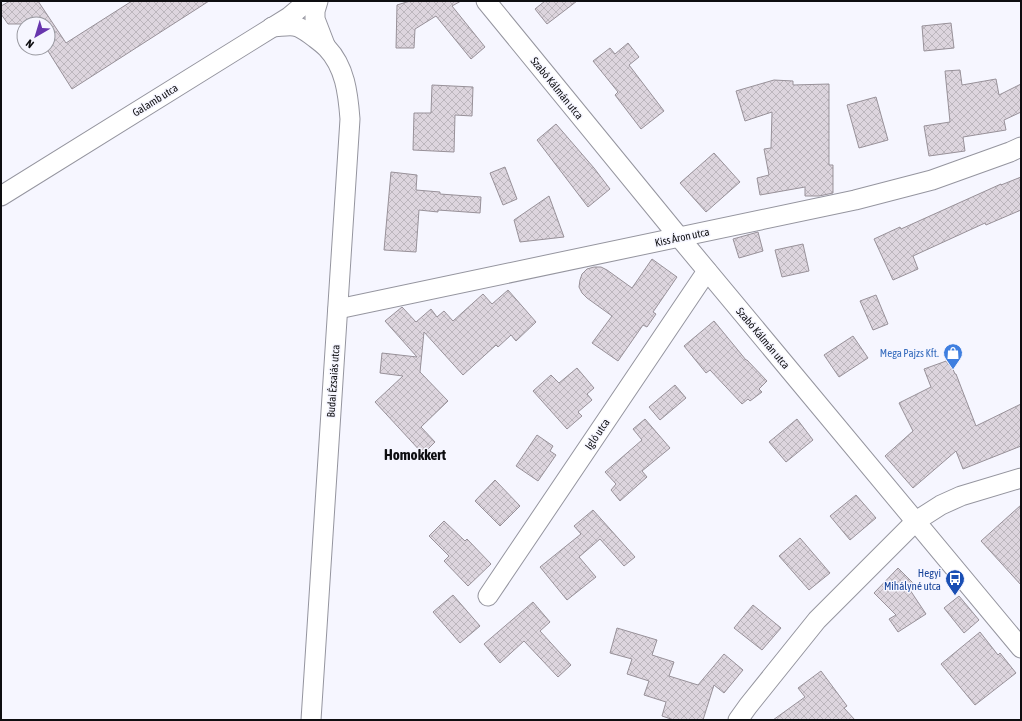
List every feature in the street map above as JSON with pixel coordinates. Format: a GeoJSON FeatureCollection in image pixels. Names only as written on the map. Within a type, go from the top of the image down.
{"type":"FeatureCollection","features":[{"type":"Feature","properties":{"kind":"street","name":"Galamb utca"},"geometry":{"type":"LineString","coordinates":[[1,196],[289,17],[308,1]]}},
{"type":"Feature","properties":{"kind":"street","name":"Budai Ézsaiás utca"},"geometry":{"type":"LineString","coordinates":[[310,720],[350,119],[344,76],[327,48],[315,18],[315,11],[318,1]]}},
{"type":"Feature","properties":{"kind":"street","name":"Szabó Kálmán utca"},"geometry":{"type":"LineString","coordinates":[[486,1],[707,272],[1021,648]]}},
{"type":"Feature","properties":{"kind":"street","name":"Szabó Kálmán utca"},"geometry":{"type":"LineString","coordinates":[[497,1],[507,27]]}},
{"type":"Feature","properties":{"kind":"street","name":"Budai Ézsaiás utca"},"geometry":{"type":"LineString","coordinates":[[272,27],[293,26],[300,28],[327,48]]}},
{"type":"Feature","properties":{"kind":"street","name":"Kiss Áron utca"},"geometry":{"type":"LineString","coordinates":[[338,309],[855,200],[932,180],[1021,147]]}},
{"type":"Feature","properties":{"kind":"street","name":"Igló utca"},"geometry":{"type":"LineString","coordinates":[[488,596],[707,272]]}},
{"type":"Feature","properties":{"kind":"street"},"geometry":{"type":"LineString","coordinates":[[738,720],[817,620],[916,521],[941,505],[961,496],[1021,478]]}},
{"type":"Feature","properties":{"kind":"building"},"geometry":{"type":"Polygon","coordinates":[[[10,1],[38,1],[48,16],[16,16],[16,24],[8,24],[1,14],[1,6],[10,1]]]}},
{"type":"Feature","properties":{"kind":"building"},"geometry":{"type":"Polygon","coordinates":[[[132,1],[209,1],[72,89],[51,56],[56,56],[56,28],[66,43],[132,1]]]}},
{"type":"Feature","properties":{"kind":"building"},"geometry":{"type":"Polygon","coordinates":[[[410,1],[461,1],[452,6],[485,47],[471,59],[436,16],[415,29],[414,48],[396,48],[397,5],[410,1]]]}},
{"type":"Feature","properties":{"kind":"building"},"geometry":{"type":"Polygon","coordinates":[[[545,1],[577,1],[547,24],[535,9],[545,1]]]}},
{"type":"Feature","properties":{"kind":"building"},"geometry":{"type":"Polygon","coordinates":[[[951,23],[954,48],[924,51],[922,26],[951,23]]]}},
{"type":"Feature","properties":{"kind":"building"},"geometry":{"type":"Polygon","coordinates":[[[628,43],[639,57],[629,65],[664,111],[641,129],[615,95],[618,92],[593,61],[610,48],[615,54],[628,43]]]}},
{"type":"Feature","properties":{"kind":"building"},"geometry":{"type":"Polygon","coordinates":[[[960,70],[962,85],[996,79],[999,95],[1021,84],[1021,112],[1004,120],[1006,130],[963,137],[965,151],[929,156],[924,126],[950,122],[945,71],[960,70]]]}},
{"type":"Feature","properties":{"kind":"building"},"geometry":{"type":"Polygon","coordinates":[[[774,80],[793,81],[793,85],[829,84],[829,165],[833,165],[833,193],[819,196],[805,196],[805,187],[760,195],[757,178],[769,175],[764,149],[771,148],[772,112],[745,121],[736,91],[774,80]]]}},
{"type":"Feature","properties":{"kind":"building"},"geometry":{"type":"Polygon","coordinates":[[[432,85],[473,87],[472,116],[455,115],[454,152],[413,150],[414,113],[431,113],[432,85]]]}},
{"type":"Feature","properties":{"kind":"building"},"geometry":{"type":"Polygon","coordinates":[[[876,97],[888,140],[859,148],[847,105],[876,97]]]}},
{"type":"Feature","properties":{"kind":"building"},"geometry":{"type":"Polygon","coordinates":[[[556,124],[610,189],[588,207],[537,140],[556,124]]]}},
{"type":"Feature","properties":{"kind":"building"},"geometry":{"type":"Polygon","coordinates":[[[714,153],[740,182],[706,212],[680,183],[714,153]]]}},
{"type":"Feature","properties":{"kind":"building"},"geometry":{"type":"Polygon","coordinates":[[[505,167],[517,199],[503,205],[490,173],[505,167]]]}},
{"type":"Feature","properties":{"kind":"building"},"geometry":{"type":"Polygon","coordinates":[[[391,172],[417,175],[416,190],[440,192],[440,194],[481,197],[480,213],[419,210],[416,252],[384,250],[391,172]]]}},
{"type":"Feature","properties":{"kind":"building"},"geometry":{"type":"Polygon","coordinates":[[[1021,177],[1021,210],[986,225],[985,223],[913,256],[918,269],[893,280],[874,239],[900,227],[901,229],[1001,184],[1021,177]]]}},
{"type":"Feature","properties":{"kind":"building"},"geometry":{"type":"Polygon","coordinates":[[[549,196],[564,237],[520,242],[514,220],[549,196]]]}},
{"type":"Feature","properties":{"kind":"building"},"geometry":{"type":"Polygon","coordinates":[[[758,232],[763,251],[739,258],[733,239],[758,232]]]}},
{"type":"Feature","properties":{"kind":"building"},"geometry":{"type":"Polygon","coordinates":[[[803,244],[809,271],[782,277],[775,250],[803,244]]]}},
{"type":"Feature","properties":{"kind":"building"},"geometry":{"type":"Polygon","coordinates":[[[652,259],[677,277],[653,312],[656,314],[647,327],[643,325],[618,361],[592,343],[612,316],[582,293],[579,287],[582,274],[587,269],[601,267],[632,288],[652,259]]]}},
{"type":"Feature","properties":{"kind":"building"},"geometry":{"type":"Polygon","coordinates":[[[508,290],[536,322],[516,341],[511,335],[498,347],[496,345],[463,375],[424,332],[420,372],[448,401],[421,427],[435,442],[423,454],[375,402],[403,376],[380,373],[382,353],[417,357],[385,321],[402,307],[416,322],[431,309],[437,317],[444,311],[453,321],[483,294],[492,304],[508,290]]]}},
{"type":"Feature","properties":{"kind":"building"},"geometry":{"type":"Polygon","coordinates":[[[876,295],[888,324],[873,330],[860,301],[876,295]]]}},
{"type":"Feature","properties":{"kind":"building"},"geometry":{"type":"Polygon","coordinates":[[[714,321],[746,360],[767,381],[759,389],[762,392],[750,401],[748,399],[742,404],[710,370],[706,373],[684,346],[714,321]]]}},
{"type":"Feature","properties":{"kind":"building"},"geometry":{"type":"Polygon","coordinates":[[[853,336],[868,358],[839,377],[824,355],[853,336]]]}},
{"type":"Feature","properties":{"kind":"building"},"geometry":{"type":"Polygon","coordinates":[[[949,360],[976,426],[1021,404],[1021,446],[963,469],[956,451],[913,488],[885,456],[913,431],[899,403],[931,387],[924,369],[949,360]]]}},
{"type":"Feature","properties":{"kind":"building"},"geometry":{"type":"Polygon","coordinates":[[[577,368],[594,388],[587,394],[592,400],[578,412],[582,416],[567,429],[533,391],[551,375],[559,383],[577,368]]]}},
{"type":"Feature","properties":{"kind":"building"},"geometry":{"type":"Polygon","coordinates":[[[675,385],[686,398],[660,420],[649,407],[675,385]]]}},
{"type":"Feature","properties":{"kind":"building"},"geometry":{"type":"Polygon","coordinates":[[[645,419],[670,448],[642,471],[647,477],[620,501],[611,490],[616,484],[605,472],[642,440],[633,429],[645,419]]]}},
{"type":"Feature","properties":{"kind":"building"},"geometry":{"type":"Polygon","coordinates":[[[797,419],[813,440],[786,462],[769,442],[797,419]]]}},
{"type":"Feature","properties":{"kind":"building"},"geometry":{"type":"Polygon","coordinates":[[[537,435],[553,446],[550,451],[556,455],[538,481],[516,466],[537,435]]]}},
{"type":"Feature","properties":{"kind":"building"},"geometry":{"type":"Polygon","coordinates":[[[495,480],[520,506],[500,526],[475,501],[495,480]]]}},
{"type":"Feature","properties":{"kind":"building"},"geometry":{"type":"Polygon","coordinates":[[[856,495],[876,518],[850,540],[830,516],[856,495]]]}},
{"type":"Feature","properties":{"kind":"building"},"geometry":{"type":"Polygon","coordinates":[[[1021,505],[1021,585],[981,541],[1021,505]]]}},
{"type":"Feature","properties":{"kind":"building"},"geometry":{"type":"Polygon","coordinates":[[[593,510],[635,557],[624,566],[600,539],[579,557],[596,577],[567,600],[540,567],[581,534],[574,526],[593,510]]]}},
{"type":"Feature","properties":{"kind":"building"},"geometry":{"type":"Polygon","coordinates":[[[444,521],[465,541],[467,539],[491,564],[468,586],[444,561],[449,556],[429,536],[444,521]]]}},
{"type":"Feature","properties":{"kind":"building"},"geometry":{"type":"Polygon","coordinates":[[[800,538],[830,573],[809,590],[779,556],[800,538]]]}},
{"type":"Feature","properties":{"kind":"building"},"geometry":{"type":"Polygon","coordinates":[[[898,568],[915,585],[910,590],[926,614],[898,632],[889,619],[896,615],[874,593],[898,568]]]}},
{"type":"Feature","properties":{"kind":"building"},"geometry":{"type":"Polygon","coordinates":[[[453,595],[480,626],[460,643],[433,612],[453,595]]]}},
{"type":"Feature","properties":{"kind":"building"},"geometry":{"type":"Polygon","coordinates":[[[959,596],[979,620],[964,633],[944,608],[959,596]]]}},
{"type":"Feature","properties":{"kind":"building"},"geometry":{"type":"Polygon","coordinates":[[[533,602],[550,622],[540,631],[571,665],[558,677],[524,641],[500,663],[484,644],[533,602]]]}},
{"type":"Feature","properties":{"kind":"building"},"geometry":{"type":"Polygon","coordinates":[[[753,605],[781,628],[762,650],[734,628],[753,605]]]}},
{"type":"Feature","properties":{"kind":"building"},"geometry":{"type":"Polygon","coordinates":[[[617,628],[657,640],[652,655],[674,662],[669,676],[698,685],[724,654],[743,670],[724,693],[714,685],[703,720],[674,720],[662,716],[666,702],[644,695],[649,681],[627,674],[632,659],[610,653],[617,628]]]}},
{"type":"Feature","properties":{"kind":"building"},"geometry":{"type":"Polygon","coordinates":[[[980,632],[998,655],[1000,653],[1016,673],[975,705],[941,664],[980,632]]]}},
{"type":"Feature","properties":{"kind":"building"},"geometry":{"type":"Polygon","coordinates":[[[821,671],[847,706],[844,708],[855,720],[773,720],[805,697],[798,688],[821,671]]]}},
{"type":"Feature","properties":{"kind":"place","name":"Mega Pajzs Kft."},"geometry":{"type":"Point","coordinates":[953,370]}},
{"type":"Feature","properties":{"kind":"place","name":"Hegyi Mihályné utca"},"geometry":{"type":"Point","coordinates":[955,596]}},
{"type":"Feature","properties":{"kind":"district","name":"Homokkert"},"geometry":{"type":"Point","coordinates":[415,454]}}]}
